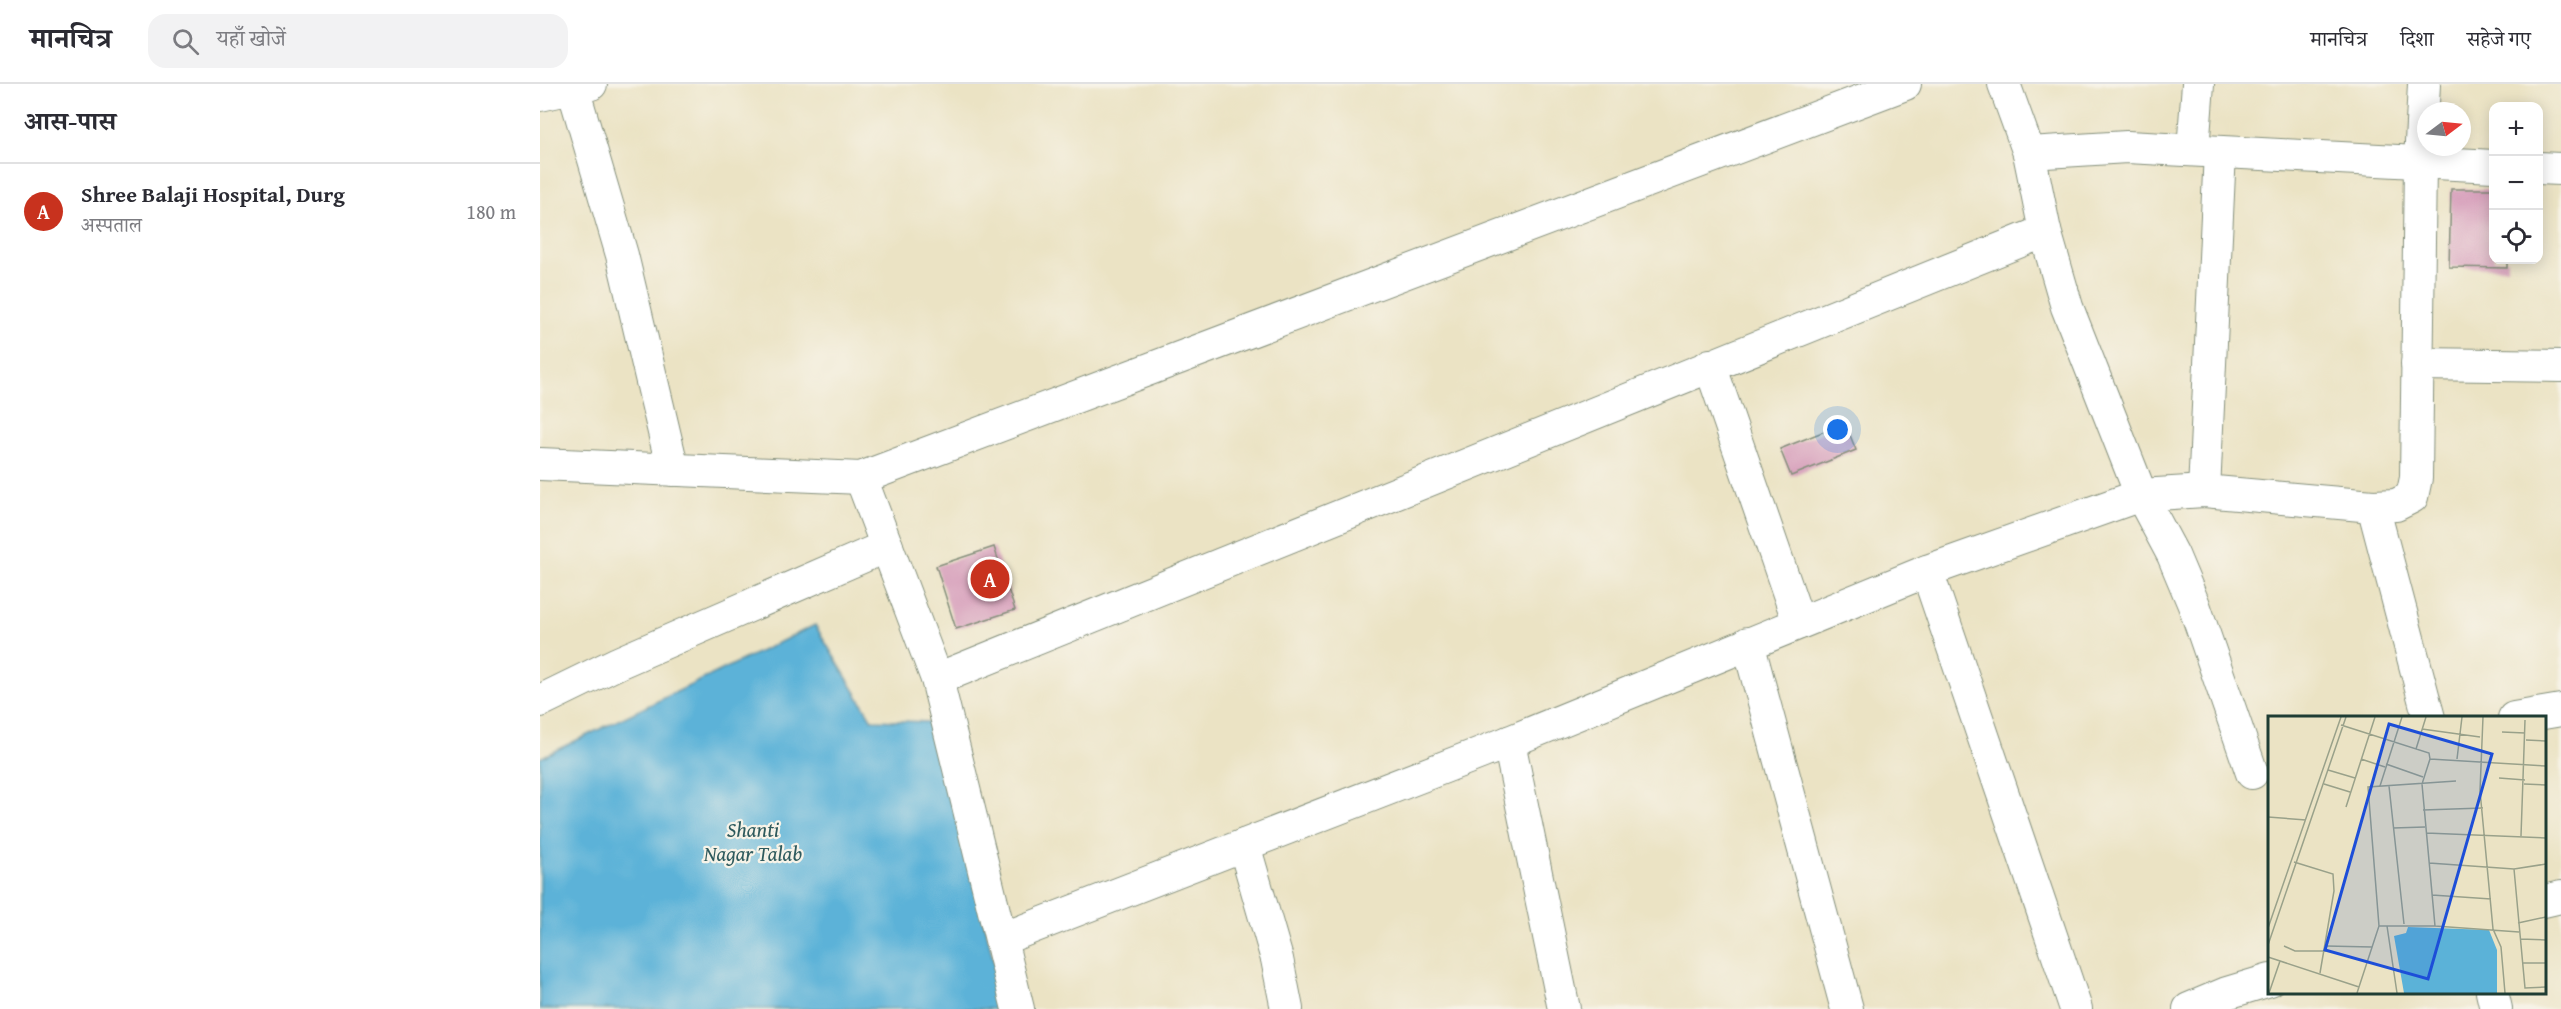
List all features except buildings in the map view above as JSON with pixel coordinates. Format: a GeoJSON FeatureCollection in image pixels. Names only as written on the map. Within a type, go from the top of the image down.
{"type":"FeatureCollection","features":[{"type":"Feature","properties":{"kind":"street"},"geometry":{"type":"LineString","coordinates":[[540,464],[861,478],[1905,84]]}},
{"type":"Feature","properties":{"kind":"street"},"geometry":{"type":"LineString","coordinates":[[2004,84],[2029,153],[2045,231],[2067,307],[2141,495],[2173,555],[2194,605],[2252,773]]}},
{"type":"Feature","properties":{"kind":"street"},"geometry":{"type":"LineString","coordinates":[[2198,84],[2207,151],[2204,491]]}},
{"type":"Feature","properties":{"kind":"street"},"geometry":{"type":"LineString","coordinates":[[1002,939],[1509,742],[1927,570],[2141,495],[2204,491],[2373,506],[2396,505],[2412,497],[2416,478],[2420,162],[2424,84]]}},
{"type":"Feature","properties":{"kind":"street"},"geometry":{"type":"LineString","coordinates":[[540,95],[582,86],[673,470]]}},
{"type":"Feature","properties":{"kind":"street"},"geometry":{"type":"LineString","coordinates":[[2029,153],[2127,147],[2489,166]]}},
{"type":"Feature","properties":{"kind":"street"},"geometry":{"type":"LineString","coordinates":[[2543,168],[2561,169]]}},
{"type":"Feature","properties":{"kind":"street"},"geometry":{"type":"LineString","coordinates":[[937,679],[2045,231]]}},
{"type":"Feature","properties":{"kind":"street"},"geometry":{"type":"LineString","coordinates":[[2417,364],[2561,366]]}},
{"type":"Feature","properties":{"kind":"street"},"geometry":{"type":"LineString","coordinates":[[1710,365],[1799,623]]}},
{"type":"Feature","properties":{"kind":"street"},"geometry":{"type":"LineString","coordinates":[[861,478],[937,679],[1018,1009]]}},
{"type":"Feature","properties":{"kind":"street"},"geometry":{"type":"LineString","coordinates":[[2373,506],[2427,716]]}},
{"type":"Feature","properties":{"kind":"street"},"geometry":{"type":"LineString","coordinates":[[540,701],[618,663],[887,546]]}},
{"type":"Feature","properties":{"kind":"street"},"geometry":{"type":"LineString","coordinates":[[1927,570],[2076,1009]]}},
{"type":"Feature","properties":{"kind":"street"},"geometry":{"type":"LineString","coordinates":[[1748,644],[1846,1009]]}},
{"type":"Feature","properties":{"kind":"street"},"geometry":{"type":"LineString","coordinates":[[2526,716],[2561,710]]}},
{"type":"Feature","properties":{"kind":"street"},"geometry":{"type":"LineString","coordinates":[[1509,742],[1564,1009]]}},
{"type":"Feature","properties":{"kind":"street"},"geometry":{"type":"LineString","coordinates":[[1244,845],[1277,959],[1287,1009]]}},
{"type":"Feature","properties":{"kind":"street"},"geometry":{"type":"LineString","coordinates":[[2546,901],[2561,897]]}},
{"type":"Feature","properties":{"kind":"street"},"geometry":{"type":"LineString","coordinates":[[2189,1009],[2227,993],[2268,981]]}},
{"type":"Feature","properties":{"kind":"street"},"geometry":{"type":"LineString","coordinates":[[2492,994],[2496,1009]]}},
{"type":"Feature","properties":{"kind":"water","name":"Shanti Nagar Talab"},"geometry":{"type":"Polygon","coordinates":[[[815,625],[872,720],[929,722],[972,870],[1005,1009],[540,1009],[540,758],[815,625]]]}},
{"type":"Feature","properties":{"kind":"place","name":"Shree Balaji Hospital, Durg"},"geometry":{"type":"Point","coordinates":[990,579]}}]}
